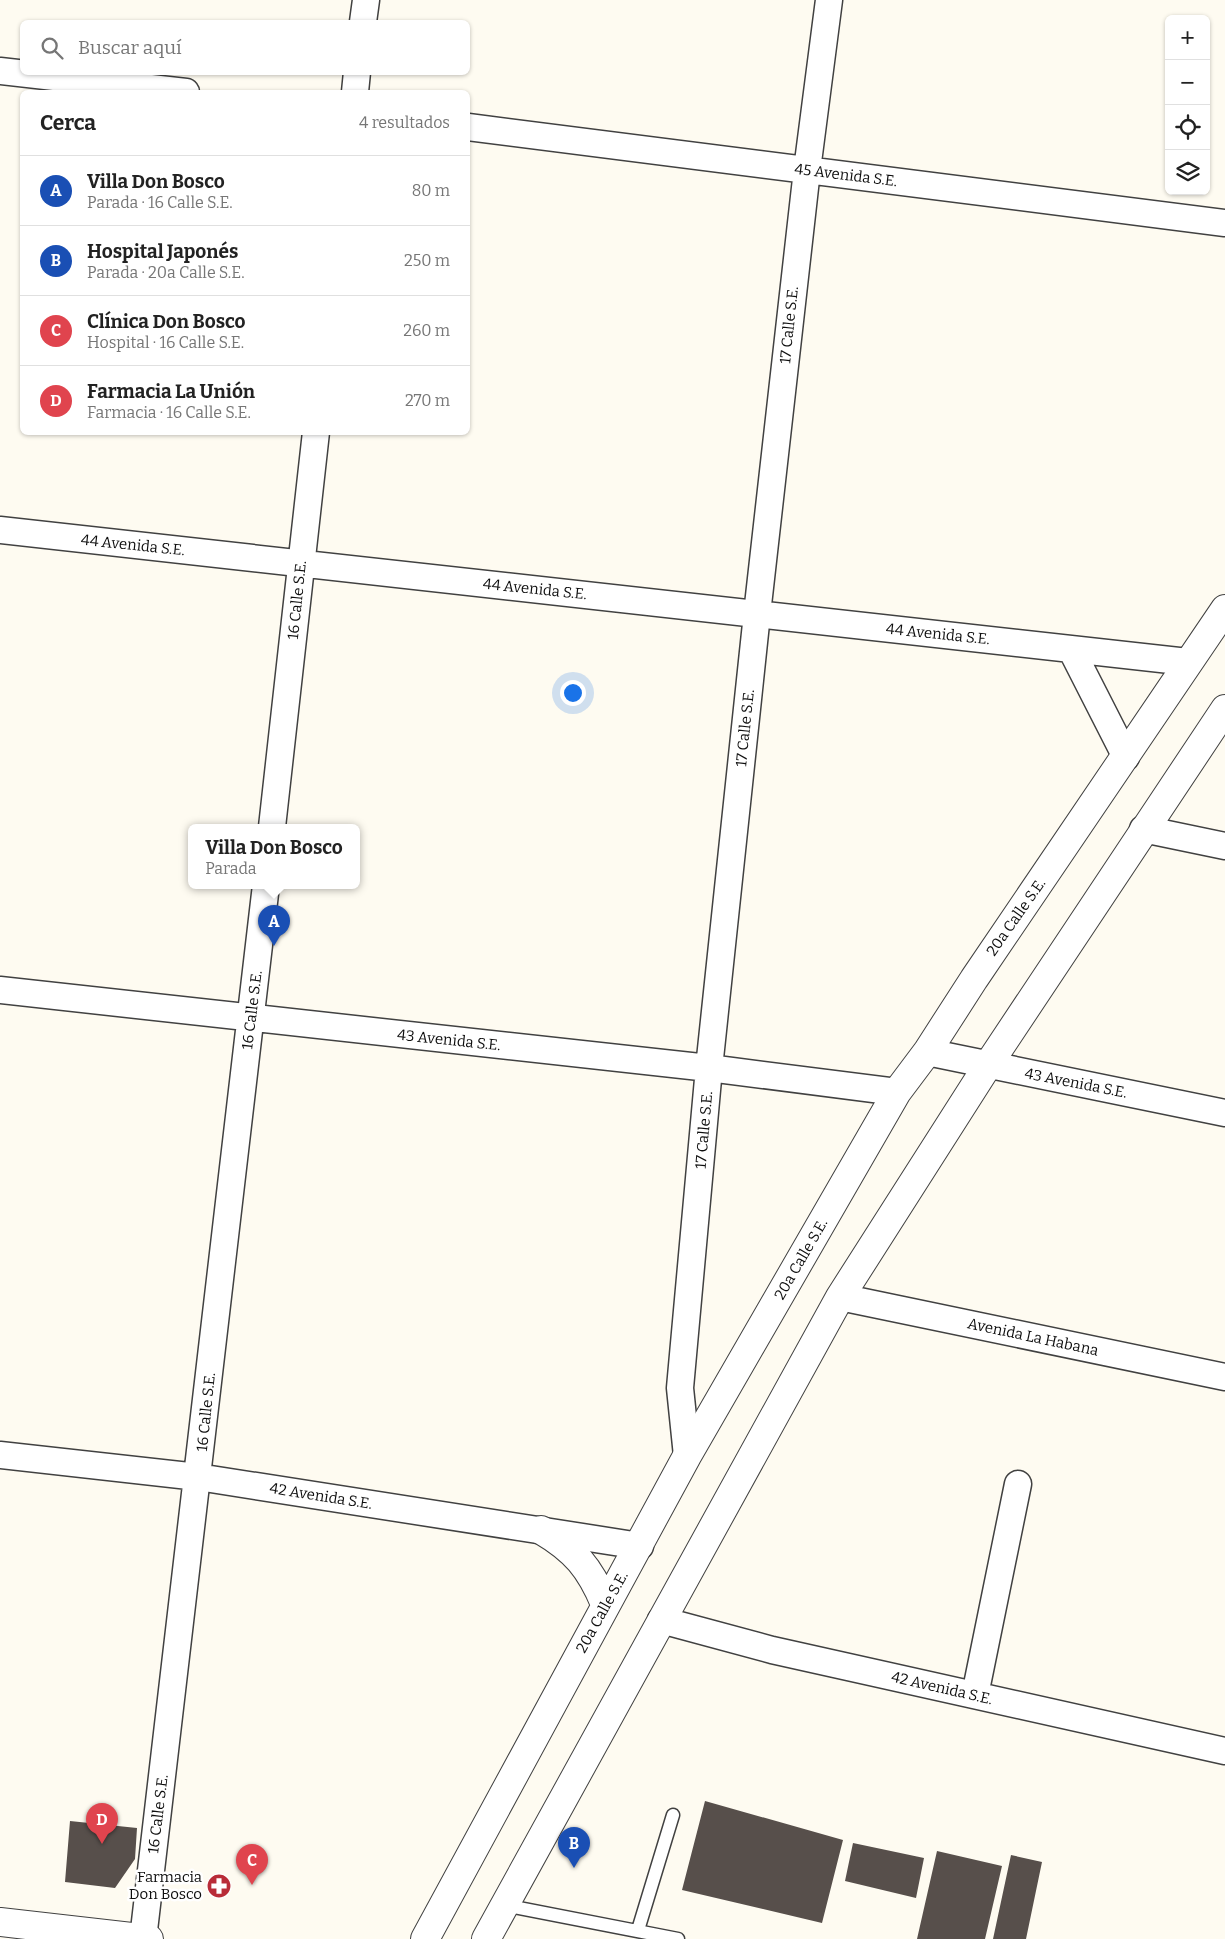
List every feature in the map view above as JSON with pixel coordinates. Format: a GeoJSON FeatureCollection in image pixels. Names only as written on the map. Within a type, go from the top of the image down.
{"type":"FeatureCollection","features":[{"type":"Feature","properties":{"kind":"street"},"geometry":{"type":"LineString","coordinates":[[363,20],[366,0]]}},
{"type":"Feature","properties":{"kind":"street","name":"17 Calle S.E."},"geometry":{"type":"LineString","coordinates":[[687,1456],[680,1388],[709,1068],[757,614],[807,170],[829,0]]}},
{"type":"Feature","properties":{"kind":"street"},"geometry":{"type":"LineString","coordinates":[[0,71],[20,73]]}},
{"type":"Feature","properties":{"kind":"street"},"geometry":{"type":"LineString","coordinates":[[35,75],[168,90]]}},
{"type":"Feature","properties":{"kind":"street"},"geometry":{"type":"LineString","coordinates":[[355,90],[357,75]]}},
{"type":"Feature","properties":{"kind":"street","name":"45 Avenida S.E."},"geometry":{"type":"LineString","coordinates":[[470,126],[1225,223]]}},
{"type":"Feature","properties":{"kind":"street","name":"16 Calle S.E."},"geometry":{"type":"LineString","coordinates":[[272,824],[316,435]]}},
{"type":"Feature","properties":{"kind":"street","name":"44 Avenida S.E."},"geometry":{"type":"LineString","coordinates":[[0,530],[1188,662]]}},
{"type":"Feature","properties":{"kind":"street","name":"20a Calle S.E."},"geometry":{"type":"LineString","coordinates":[[425,1939],[605,1604],[640,1546],[687,1456],[897,1092],[927,1052],[974,979],[1126,758],[1225,609]]}},
{"type":"Feature","properties":{"kind":"street"},"geometry":{"type":"LineString","coordinates":[[1071,649],[1126,758]]}},
{"type":"Feature","properties":{"kind":"street"},"geometry":{"type":"LineString","coordinates":[[486,1939],[840,1297],[988,1065],[1143,829],[1225,709]]}},
{"type":"Feature","properties":{"kind":"street"},"geometry":{"type":"LineString","coordinates":[[1143,829],[1225,846]]}},
{"type":"Feature","properties":{"kind":"street","name":"16 Calle S.E."},"geometry":{"type":"LineString","coordinates":[[143,1939],[266,889]]}},
{"type":"Feature","properties":{"kind":"street","name":"43 Avenida S.E."},"geometry":{"type":"LineString","coordinates":[[0,990],[709,1068],[897,1092]]}},
{"type":"Feature","properties":{"kind":"street","name":"43 Avenida S.E."},"geometry":{"type":"LineString","coordinates":[[927,1052],[1225,1113]]}},
{"type":"Feature","properties":{"kind":"street","name":"Avenida La Habana"},"geometry":{"type":"LineString","coordinates":[[840,1297],[1225,1377]]}},
{"type":"Feature","properties":{"kind":"street","name":"42 Avenida S.E."},"geometry":{"type":"LineString","coordinates":[[0,1455],[198,1477],[640,1546]]}},
{"type":"Feature","properties":{"kind":"street"},"geometry":{"type":"LineString","coordinates":[[974,1695],[1018,1484]]}},
{"type":"Feature","properties":{"kind":"street"},"geometry":{"type":"LineString","coordinates":[[541,1530],[563,1543],[581,1560],[596,1580],[605,1604]]}},
{"type":"Feature","properties":{"kind":"street","name":"42 Avenida S.E."},"geometry":{"type":"LineString","coordinates":[[661,1620],[772,1650],[1225,1751]]}},
{"type":"Feature","properties":{"kind":"street"},"geometry":{"type":"LineString","coordinates":[[0,1922],[149,1939]]}},
{"type":"Feature","properties":{"kind":"lane"},"geometry":{"type":"LineString","coordinates":[[638,1930],[673,1815]]}},
{"type":"Feature","properties":{"kind":"lane"},"geometry":{"type":"LineString","coordinates":[[504,1905],[678,1939]]}},
{"type":"Feature","properties":{"kind":"building"},"geometry":{"type":"Polygon","coordinates":[[[705,1801],[843,1840],[822,1923],[682,1890],[705,1801]]]}},
{"type":"Feature","properties":{"kind":"building"},"geometry":{"type":"Polygon","coordinates":[[[70,1821],[137,1828],[135,1859],[115,1888],[65,1882],[70,1821]]]}},
{"type":"Feature","properties":{"kind":"building"},"geometry":{"type":"Polygon","coordinates":[[[853,1843],[924,1858],[916,1898],[845,1881],[853,1843]]]}},
{"type":"Feature","properties":{"kind":"building"},"geometry":{"type":"Polygon","coordinates":[[[937,1851],[1002,1866],[985,1939],[917,1939],[937,1851]]]}},
{"type":"Feature","properties":{"kind":"building"},"geometry":{"type":"Polygon","coordinates":[[[1011,1855],[1042,1862],[1026,1939],[993,1939],[1011,1855]]]}},
{"type":"Feature","properties":{"kind":"place","name":"Villa Don Bosco"},"geometry":{"type":"Point","coordinates":[274,946]}},
{"type":"Feature","properties":{"kind":"place","name":"Farmacia La Unión"},"geometry":{"type":"Point","coordinates":[102,1844]}},
{"type":"Feature","properties":{"kind":"place","name":"Hospital Japonés"},"geometry":{"type":"Point","coordinates":[574,1868]}},
{"type":"Feature","properties":{"kind":"place","name":"Clínica Don Bosco"},"geometry":{"type":"Point","coordinates":[252,1885]}},
{"type":"Feature","properties":{"kind":"place","name":"Farmacia Don Bosco"},"geometry":{"type":"Point","coordinates":[219,1886]}}]}
